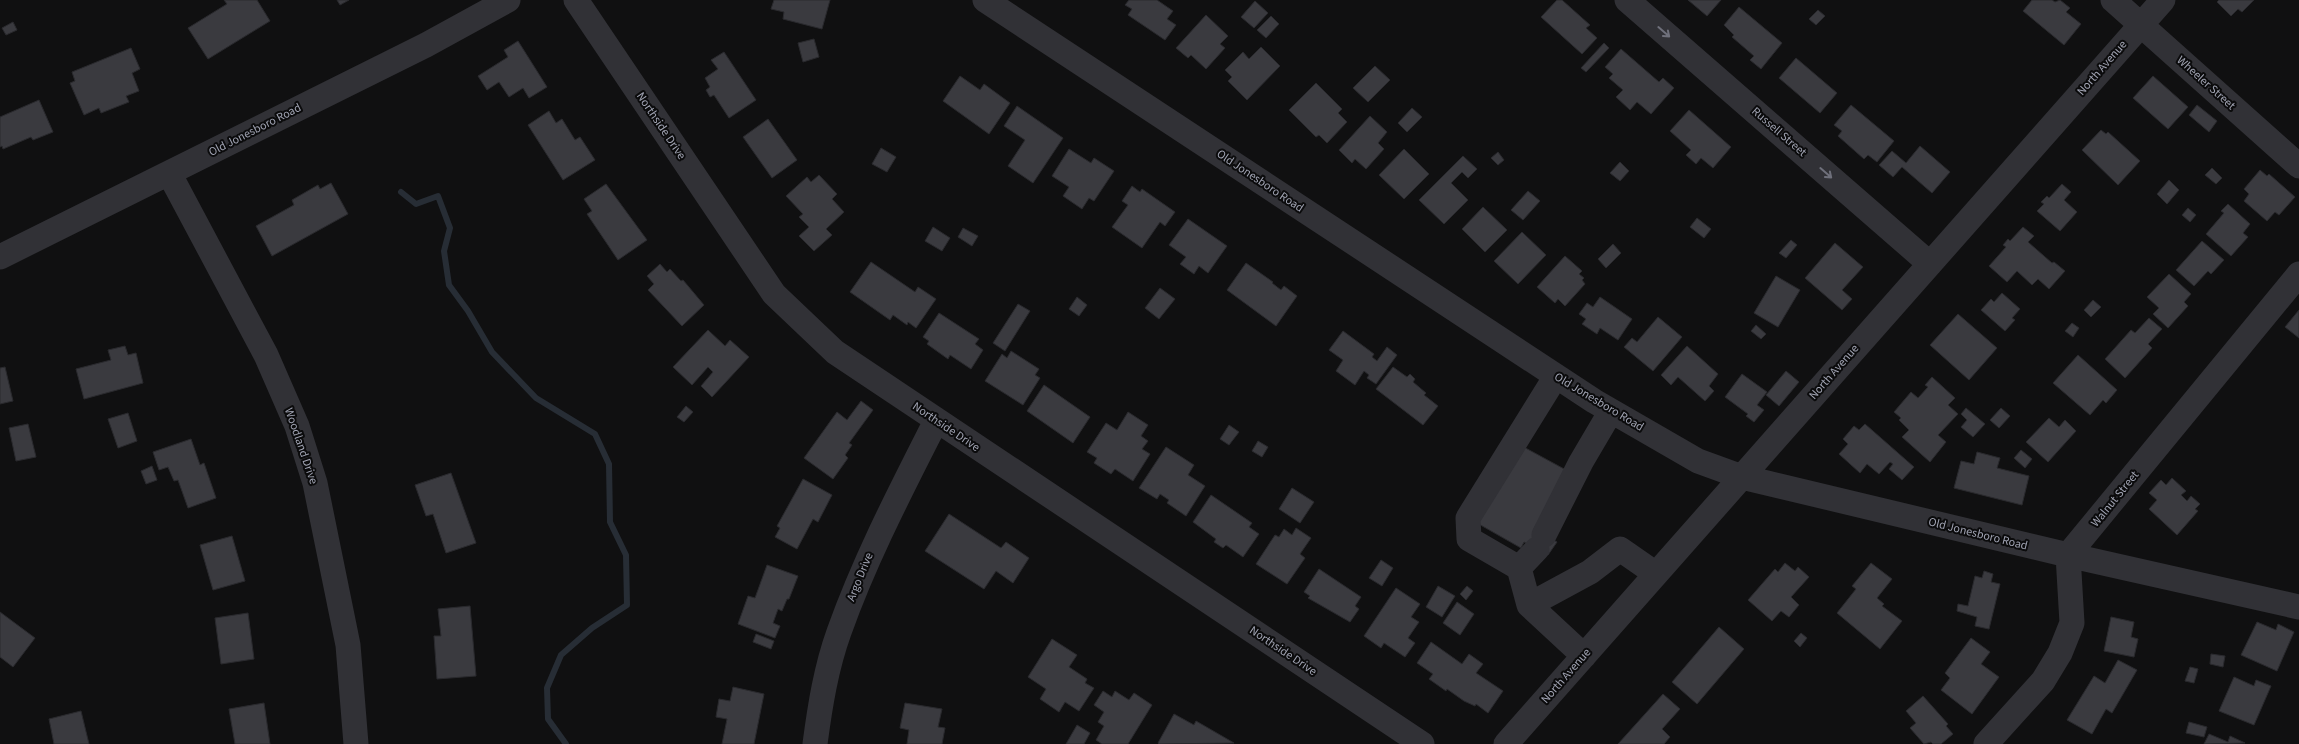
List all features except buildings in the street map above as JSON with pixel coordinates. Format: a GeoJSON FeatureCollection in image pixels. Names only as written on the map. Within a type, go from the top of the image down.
{"type":"FeatureCollection","features":[{"type":"Feature","properties":{"kind":"street","name":"Old Jonesboro Road"},"geometry":{"type":"LineString","coordinates":[[0,257],[426,44],[508,0]]}},
{"type":"Feature","properties":{"kind":"street","name":"Northside Drive"},"geometry":{"type":"LineString","coordinates":[[576,0],[774,294],[835,352],[1422,744]]}},
{"type":"Feature","properties":{"kind":"street","name":"Old Jonesboro Road"},"geometry":{"type":"LineString","coordinates":[[985,0],[1610,411],[1698,461],[1742,477],[2068,555],[2299,606]]}},
{"type":"Feature","properties":{"kind":"street","name":"Russell Street"},"geometry":{"type":"LineString","coordinates":[[1627,0],[1930,264]]}},
{"type":"Feature","properties":{"kind":"street","name":"Wheeler Street"},"geometry":{"type":"LineString","coordinates":[[2112,0],[2299,166]]}},
{"type":"Feature","properties":{"kind":"street","name":"North Avenue"},"geometry":{"type":"LineString","coordinates":[[1506,744],[2162,0]]}},
{"type":"Feature","properties":{"kind":"street","name":"Woodland Drive"},"geometry":{"type":"LineString","coordinates":[[169,173],[266,355],[297,426],[315,483],[348,645],[356,744]]}},
{"type":"Feature","properties":{"kind":"street","name":"Walnut Street"},"geometry":{"type":"LineString","coordinates":[[2068,555],[2299,274]]}},
{"type":"Feature","properties":{"kind":"street"},"geometry":{"type":"LineString","coordinates":[[1556,376],[1468,518],[1469,539],[1519,568],[1529,605],[1584,656]]}},
{"type":"Feature","properties":{"kind":"street"},"geometry":{"type":"LineString","coordinates":[[1519,568],[1541,542],[1581,462],[1610,411]]}},
{"type":"Feature","properties":{"kind":"street","name":"Argo Drive"},"geometry":{"type":"LineString","coordinates":[[815,744],[822,695],[838,634],[869,554],[936,421]]}},
{"type":"Feature","properties":{"kind":"street"},"geometry":{"type":"LineString","coordinates":[[1529,605],[1590,572],[1620,549],[1656,574]]}},
{"type":"Feature","properties":{"kind":"street"},"geometry":{"type":"LineString","coordinates":[[1986,744],[2043,681],[2060,653],[2072,623],[2068,555]]}},
{"type":"Feature","properties":{"kind":"waterway"},"geometry":{"type":"LineString","coordinates":[[401,192],[416,204],[438,196],[450,228],[444,251],[449,285],[468,311],[492,352],[536,398],[595,434],[609,464],[610,522],[626,555],[627,605],[592,628],[561,655],[547,688],[548,719],[566,744]]}}]}
